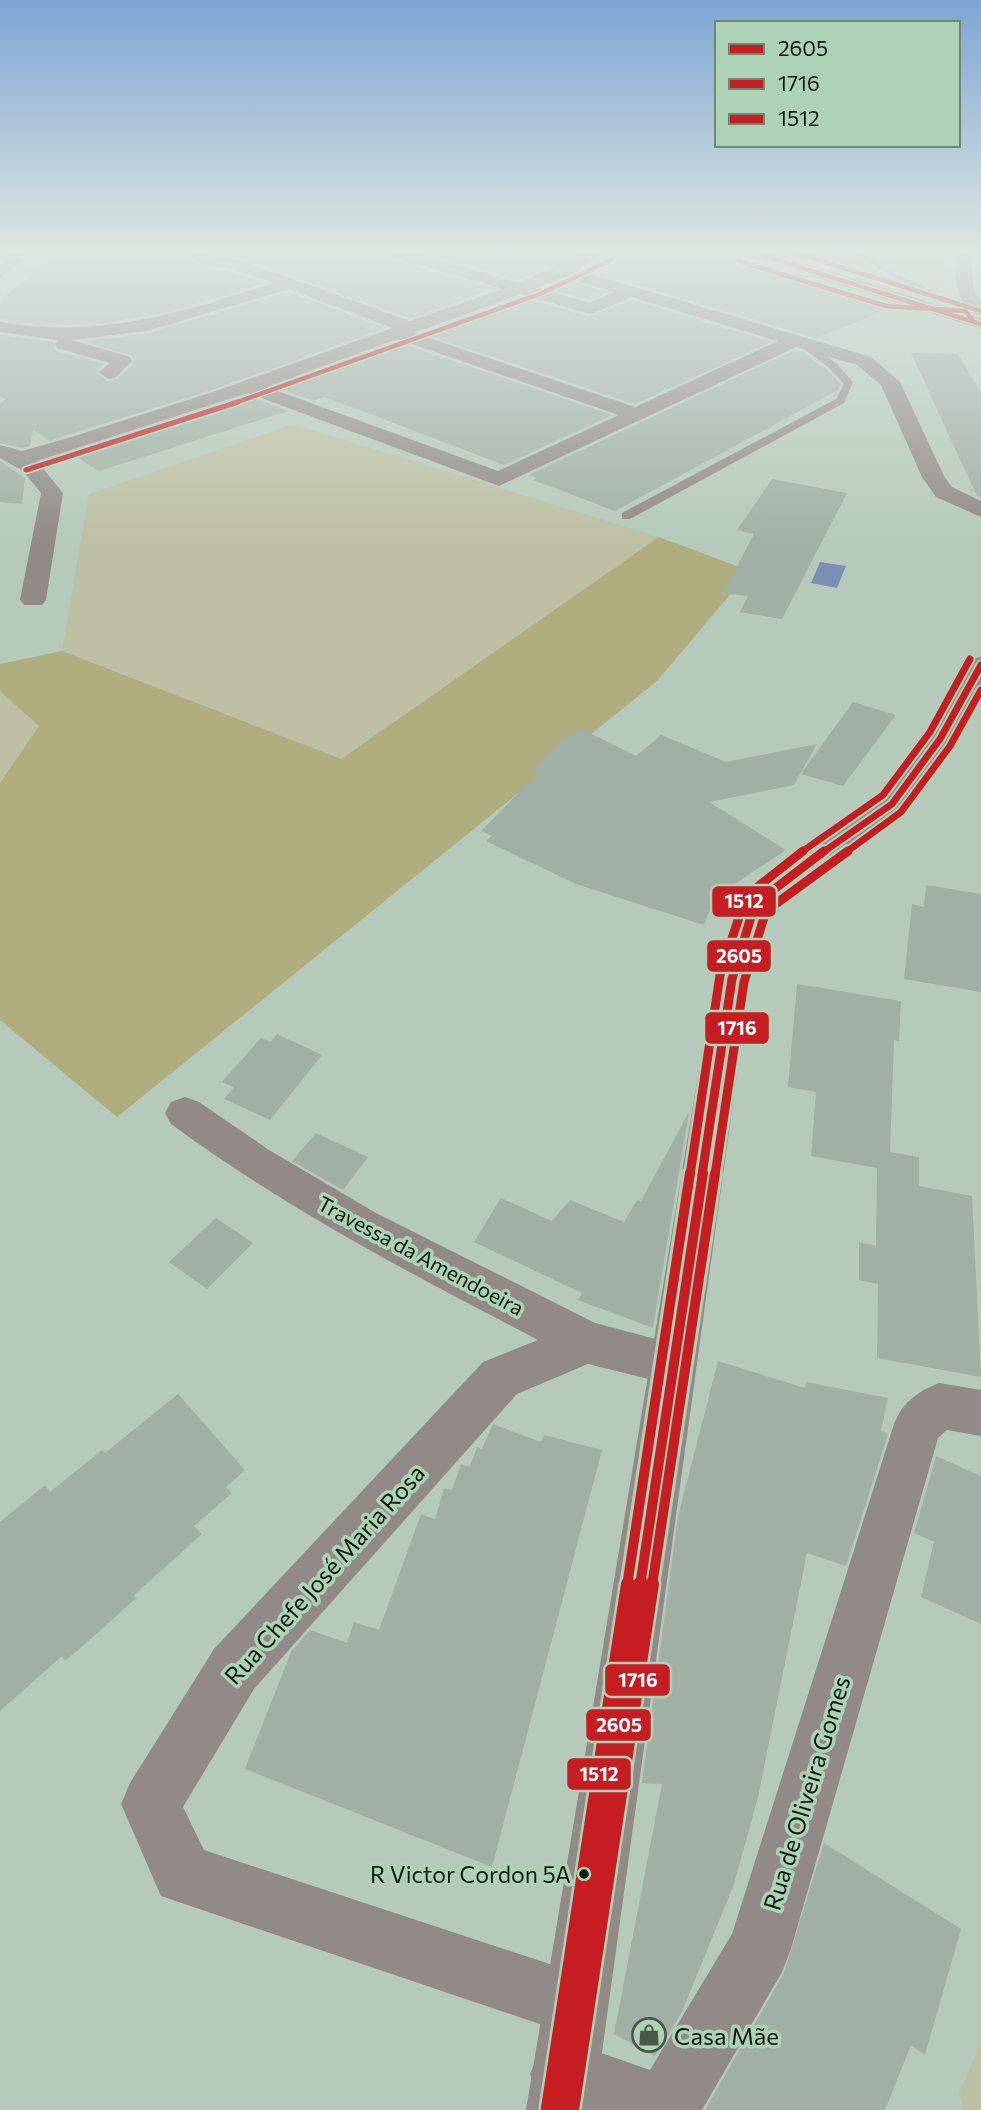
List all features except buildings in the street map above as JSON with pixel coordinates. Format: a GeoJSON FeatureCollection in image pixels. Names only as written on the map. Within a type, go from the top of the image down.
{"type":"FeatureCollection","features":[{"type":"Feature","properties":{"kind":"street"},"geometry":{"type":"LineString","coordinates":[[75,347],[123,361],[109,373]]}},
{"type":"Feature","properties":{"kind":"street"},"geometry":{"type":"LineString","coordinates":[[23,458],[247,386],[355,347]]}},
{"type":"Feature","properties":{"kind":"street"},"geometry":{"type":"LineString","coordinates":[[452,347],[638,415]]}},
{"type":"Feature","properties":{"kind":"street"},"geometry":{"type":"LineString","coordinates":[[247,386],[499,479],[779,347]]}},
{"type":"Feature","properties":{"kind":"street"},"geometry":{"type":"LineString","coordinates":[[824,347],[864,360],[890,382],[933,477],[944,492],[981,510]]}},
{"type":"Feature","properties":{"kind":"street"},"geometry":{"type":"LineString","coordinates":[[0,450],[23,458],[34,467],[52,493],[33,600]]}},
{"type":"Feature","properties":{"kind":"street"},"geometry":{"type":"LineString","coordinates":[[562,2092],[733,979],[755,904],[800,868],[892,804],[940,739],[981,665]]}},
{"type":"Feature","properties":{"kind":"street","name":"Travessa da Amendoeira"},"geometry":{"type":"LineString","coordinates":[[185,1113],[254,1162],[360,1226],[587,1342],[673,1363]]}},
{"type":"Feature","properties":{"kind":"street","name":"Rua Chefe José Maria Rosa"},"geometry":{"type":"LineString","coordinates":[[575,2003],[183,1874],[151,1804],[234,1669],[500,1378],[587,1342]]}},
{"type":"Feature","properties":{"kind":"street","name":"Rua de Oliveira Gomes"},"geometry":{"type":"LineString","coordinates":[[562,2092],[665,2109],[759,1949],[918,1424],[939,1406],[981,1413]]}},
{"type":"Feature","properties":{"kind":"lane"},"geometry":{"type":"LineString","coordinates":[[626,516],[840,401],[849,384],[832,365],[808,347]]}},
{"type":"Feature","properties":{"kind":"green space"},"geometry":{"type":"Polygon","coordinates":[[[293,424],[659,537],[341,759],[62,651],[89,494],[293,424]]]}},
{"type":"Feature","properties":{"kind":"green space"},"geometry":{"type":"Polygon","coordinates":[[[0,691],[39,726],[0,783],[0,691]]]}},
{"type":"Feature","properties":{"kind":"green space"},"geometry":{"type":"Polygon","coordinates":[[[981,2042],[981,2110],[964,2110],[959,2094],[981,2042]]]}},
{"type":"Feature","properties":{"kind":"shaded area"},"geometry":{"type":"Polygon","coordinates":[[[659,537],[750,571],[657,681],[117,1117],[0,1020],[0,783],[39,726],[0,691],[0,664],[62,651],[341,759],[659,537]]]}},
{"type":"Feature","properties":{"kind":"water"},"geometry":{"type":"Polygon","coordinates":[[[820,562],[846,566],[837,588],[811,583],[820,562]]]}},
{"type":"Feature","properties":{"kind":"transit line","name":"1716"},"geometry":{"type":"LineString","coordinates":[[26,470],[273,391],[393,347]]}},
{"type":"Feature","properties":{"kind":"transit line","name":"1512"},"geometry":{"type":"LineString","coordinates":[[548,2108],[720,975],[746,896],[793,858],[883,795],[930,732],[970,659]]}},
{"type":"Feature","properties":{"kind":"transit line","name":"2605"},"geometry":{"type":"LineString","coordinates":[[560,2110],[732,979],[755,904],[800,868],[892,804],[940,739],[981,665]]}},
{"type":"Feature","properties":{"kind":"transit line","name":"1716"},"geometry":{"type":"LineString","coordinates":[[572,2110],[744,982],[766,911],[901,812],[950,746],[981,690]]}},
{"type":"Feature","properties":{"kind":"place","name":"R Victor Cordon 5A"},"geometry":{"type":"Point","coordinates":[584,1874]}},
{"type":"Feature","properties":{"kind":"place","name":"Casa Mãe"},"geometry":{"type":"Point","coordinates":[649,2035]}}]}
